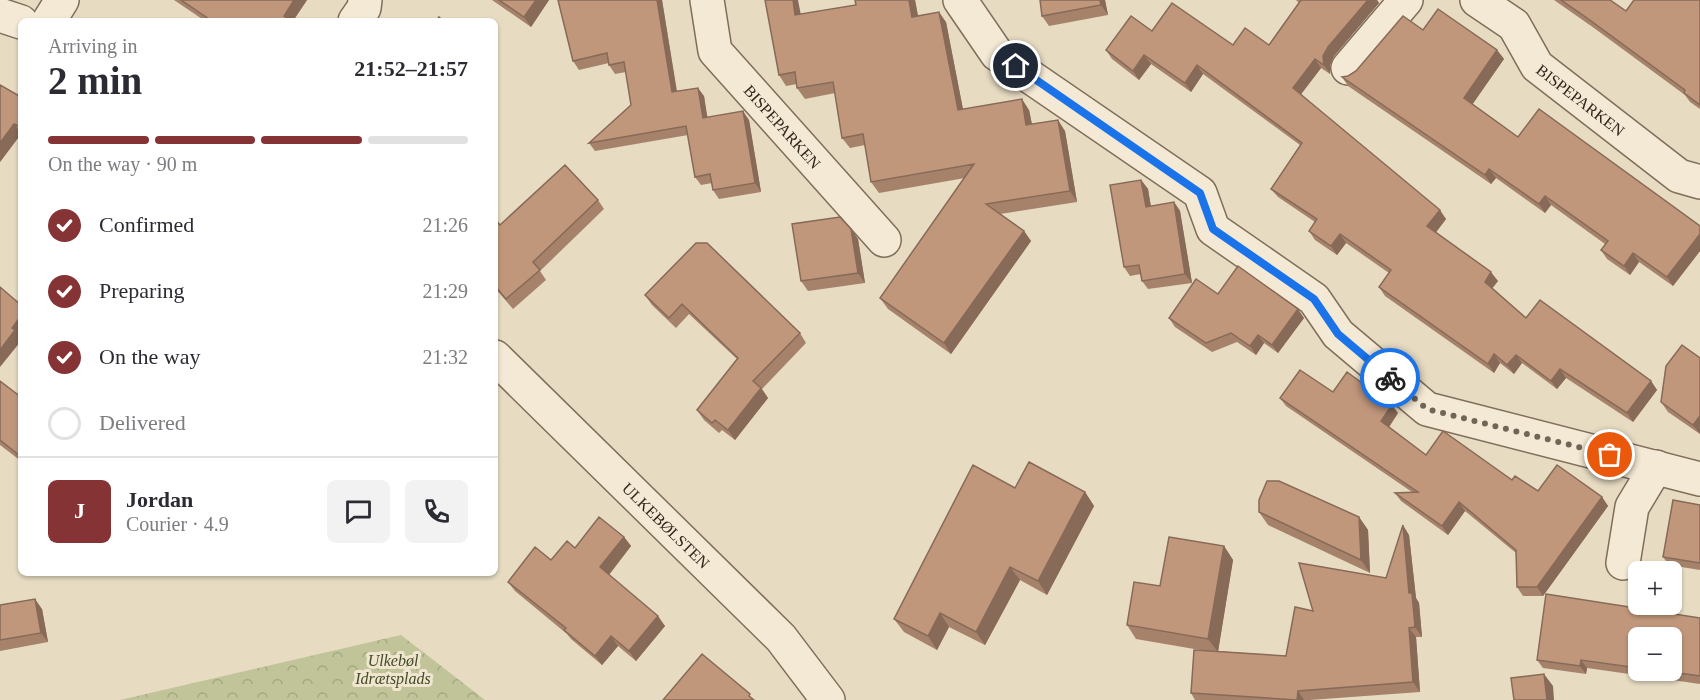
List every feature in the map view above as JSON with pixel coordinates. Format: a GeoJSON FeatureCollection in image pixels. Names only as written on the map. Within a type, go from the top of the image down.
{"type":"FeatureCollection","features":[{"type":"Feature","properties":{"kind":"street"},"geometry":{"type":"LineString","coordinates":[[51,18],[62,0]]}},
{"type":"Feature","properties":{"kind":"street"},"geometry":{"type":"LineString","coordinates":[[357,18],[364,8],[365,0]]}},
{"type":"Feature","properties":{"kind":"street","name":"BISPEPARKEN"},"geometry":{"type":"LineString","coordinates":[[707,0],[715,51],[884,240]]}},
{"type":"Feature","properties":{"kind":"street"},"geometry":{"type":"LineString","coordinates":[[960,0],[998,54],[1200,193],[1213,229],[1314,299],[1338,334],[1427,409],[1700,479]]}},
{"type":"Feature","properties":{"kind":"street"},"geometry":{"type":"LineString","coordinates":[[1348,68],[1406,0]]}},
{"type":"Feature","properties":{"kind":"street","name":"BISPEPARKEN"},"geometry":{"type":"LineString","coordinates":[[1477,0],[1514,24],[1537,66],[1679,176],[1700,182]]}},
{"type":"Feature","properties":{"kind":"street"},"geometry":{"type":"LineString","coordinates":[[0,15],[18,21]]}},
{"type":"Feature","properties":{"kind":"street","name":"ULKEBØLSTEN"},"geometry":{"type":"LineString","coordinates":[[498,360],[781,638],[828,700]]}},
{"type":"Feature","properties":{"kind":"street"},"geometry":{"type":"LineString","coordinates":[[1623,563],[1632,507],[1656,467]]}},
{"type":"Feature","properties":{"kind":"green space","name":"Ulkebøl Idrætsplads"},"geometry":{"type":"Polygon","coordinates":[[[401,635],[485,700],[120,700],[401,635]]]}},
{"type":"Feature","properties":{"kind":"building"},"geometry":{"type":"Polygon","coordinates":[[[181,0],[294,0],[284,16],[287,18],[208,18],[181,0]]]}},
{"type":"Feature","properties":{"kind":"building"},"geometry":{"type":"Polygon","coordinates":[[[499,0],[536,0],[524,17],[499,0]]]}},
{"type":"Feature","properties":{"kind":"building"},"geometry":{"type":"Polygon","coordinates":[[[558,0],[657,0],[672,92],[698,88],[703,118],[743,111],[755,183],[713,190],[710,174],[695,177],[686,126],[589,143],[631,105],[624,62],[609,65],[607,53],[573,61],[558,0]]]}},
{"type":"Feature","properties":{"kind":"building"},"geometry":{"type":"Polygon","coordinates":[[[765,0],[793,0],[795,15],[856,5],[855,0],[909,0],[912,17],[939,12],[958,110],[1022,99],[1026,125],[1058,120],[1070,191],[986,204],[1024,231],[944,343],[880,298],[974,164],[871,182],[863,134],[842,138],[833,82],[797,88],[795,72],[779,75],[765,0]]]}},
{"type":"Feature","properties":{"kind":"building"},"geometry":{"type":"Polygon","coordinates":[[[1040,0],[1100,0],[1101,5],[1042,16],[1040,0]]]}},
{"type":"Feature","properties":{"kind":"building"},"geometry":{"type":"Polygon","coordinates":[[[1301,0],[1368,0],[1328,47],[1323,56],[1324,65],[1315,59],[1293,88],[1440,210],[1427,226],[1491,272],[1485,282],[1526,318],[1540,300],[1651,381],[1627,413],[1560,369],[1551,381],[1516,355],[1507,365],[1494,354],[1488,364],[1379,287],[1391,270],[1340,234],[1331,246],[1309,231],[1317,219],[1271,189],[1302,143],[1197,65],[1185,83],[1144,55],[1133,71],[1106,50],[1131,16],[1152,31],[1172,3],[1233,45],[1245,28],[1269,45],[1301,0]]]}},
{"type":"Feature","properties":{"kind":"building"},"geometry":{"type":"Polygon","coordinates":[[[1561,0],[1610,0],[1626,11],[1634,0],[1700,0],[1700,105],[1684,93],[1685,90],[1561,0]]]}},
{"type":"Feature","properties":{"kind":"building"},"geometry":{"type":"Polygon","coordinates":[[[1438,9],[1497,50],[1464,98],[1518,137],[1539,109],[1700,226],[1700,234],[1667,277],[1633,253],[1624,266],[1601,250],[1608,241],[1545,196],[1539,204],[1489,169],[1485,175],[1342,77],[1356,71],[1403,16],[1423,30],[1438,9]]]}},
{"type":"Feature","properties":{"kind":"building"},"geometry":{"type":"Polygon","coordinates":[[[0,85],[18,95],[18,126],[14,124],[0,143],[0,85]]]}},
{"type":"Feature","properties":{"kind":"building"},"geometry":{"type":"Polygon","coordinates":[[[565,165],[598,200],[533,262],[540,270],[506,299],[498,290],[498,223],[500,225],[565,165]]]}},
{"type":"Feature","properties":{"kind":"building"},"geometry":{"type":"Polygon","coordinates":[[[1141,180],[1146,207],[1174,202],[1185,274],[1142,281],[1139,265],[1124,267],[1110,185],[1141,180]]]}},
{"type":"Feature","properties":{"kind":"building"},"geometry":{"type":"Polygon","coordinates":[[[840,217],[851,229],[858,273],[801,281],[792,224],[840,217]]]}},
{"type":"Feature","properties":{"kind":"building"},"geometry":{"type":"Polygon","coordinates":[[[696,243],[707,243],[800,333],[753,381],[761,388],[728,430],[715,420],[712,423],[697,410],[738,358],[682,304],[669,318],[645,295],[696,243]]]}},
{"type":"Feature","properties":{"kind":"building"},"geometry":{"type":"Polygon","coordinates":[[[1238,266],[1298,309],[1272,345],[1258,335],[1250,346],[1231,333],[1206,343],[1169,318],[1196,279],[1218,294],[1238,266]]]}},
{"type":"Feature","properties":{"kind":"building"},"geometry":{"type":"Polygon","coordinates":[[[0,287],[18,302],[18,320],[12,328],[15,330],[0,350],[0,287]]]}},
{"type":"Feature","properties":{"kind":"building"},"geometry":{"type":"Polygon","coordinates":[[[1682,345],[1700,358],[1700,416],[1693,425],[1661,402],[1666,366],[1682,345]]]}},
{"type":"Feature","properties":{"kind":"building"},"geometry":{"type":"Polygon","coordinates":[[[1300,370],[1333,392],[1347,372],[1392,405],[1381,421],[1426,455],[1443,431],[1512,480],[1515,476],[1538,491],[1557,465],[1602,497],[1537,587],[1517,587],[1516,550],[1459,502],[1442,526],[1395,493],[1418,492],[1280,398],[1300,370]]]}},
{"type":"Feature","properties":{"kind":"building"},"geometry":{"type":"Polygon","coordinates":[[[0,381],[18,395],[18,454],[0,440],[0,381]]]}},
{"type":"Feature","properties":{"kind":"building"},"geometry":{"type":"Polygon","coordinates":[[[1029,462],[1085,492],[1038,581],[1010,567],[976,632],[940,613],[928,636],[894,619],[973,465],[1015,488],[1029,462]]]}},
{"type":"Feature","properties":{"kind":"building"},"geometry":{"type":"Polygon","coordinates":[[[1267,481],[1279,481],[1359,517],[1361,560],[1259,512],[1259,500],[1267,481]]]}},
{"type":"Feature","properties":{"kind":"building"},"geometry":{"type":"Polygon","coordinates":[[[1673,500],[1700,505],[1700,563],[1663,557],[1673,500]]]}},
{"type":"Feature","properties":{"kind":"building"},"geometry":{"type":"Polygon","coordinates":[[[599,517],[624,537],[600,567],[658,616],[629,651],[611,636],[595,656],[564,630],[566,628],[508,582],[535,547],[551,560],[567,541],[575,548],[599,517]]]}},
{"type":"Feature","properties":{"kind":"building"},"geometry":{"type":"Polygon","coordinates":[[[1403,525],[1409,593],[1412,593],[1415,627],[1409,628],[1413,682],[1298,691],[1297,700],[1191,693],[1194,650],[1286,656],[1295,607],[1313,611],[1299,563],[1386,578],[1403,525]]]}},
{"type":"Feature","properties":{"kind":"building"},"geometry":{"type":"Polygon","coordinates":[[[1169,537],[1224,546],[1208,639],[1127,625],[1134,582],[1160,586],[1169,537]]]}},
{"type":"Feature","properties":{"kind":"building"},"geometry":{"type":"Polygon","coordinates":[[[1546,594],[1628,607],[1628,615],[1681,615],[1700,618],[1700,676],[1682,673],[1682,627],[1628,627],[1628,667],[1581,660],[1580,666],[1537,660],[1546,594]]]}},
{"type":"Feature","properties":{"kind":"building"},"geometry":{"type":"Polygon","coordinates":[[[35,599],[41,633],[0,640],[0,605],[35,599]]]}},
{"type":"Feature","properties":{"kind":"building"},"geometry":{"type":"Polygon","coordinates":[[[702,654],[750,694],[749,696],[754,700],[663,700],[702,654]]]}},
{"type":"Feature","properties":{"kind":"building"},"geometry":{"type":"Polygon","coordinates":[[[1544,674],[1547,700],[1514,700],[1511,678],[1544,674]]]}},
{"type":"Feature","properties":{"kind":"way so far"},"geometry":{"type":"LineString","coordinates":[[1390,378],[1427,409],[1610,455]]}},
{"type":"Feature","properties":{"kind":"route"},"geometry":{"type":"LineString","coordinates":[[1016,66],[1200,193],[1213,229],[1314,299],[1338,334],[1390,378]]}}]}
